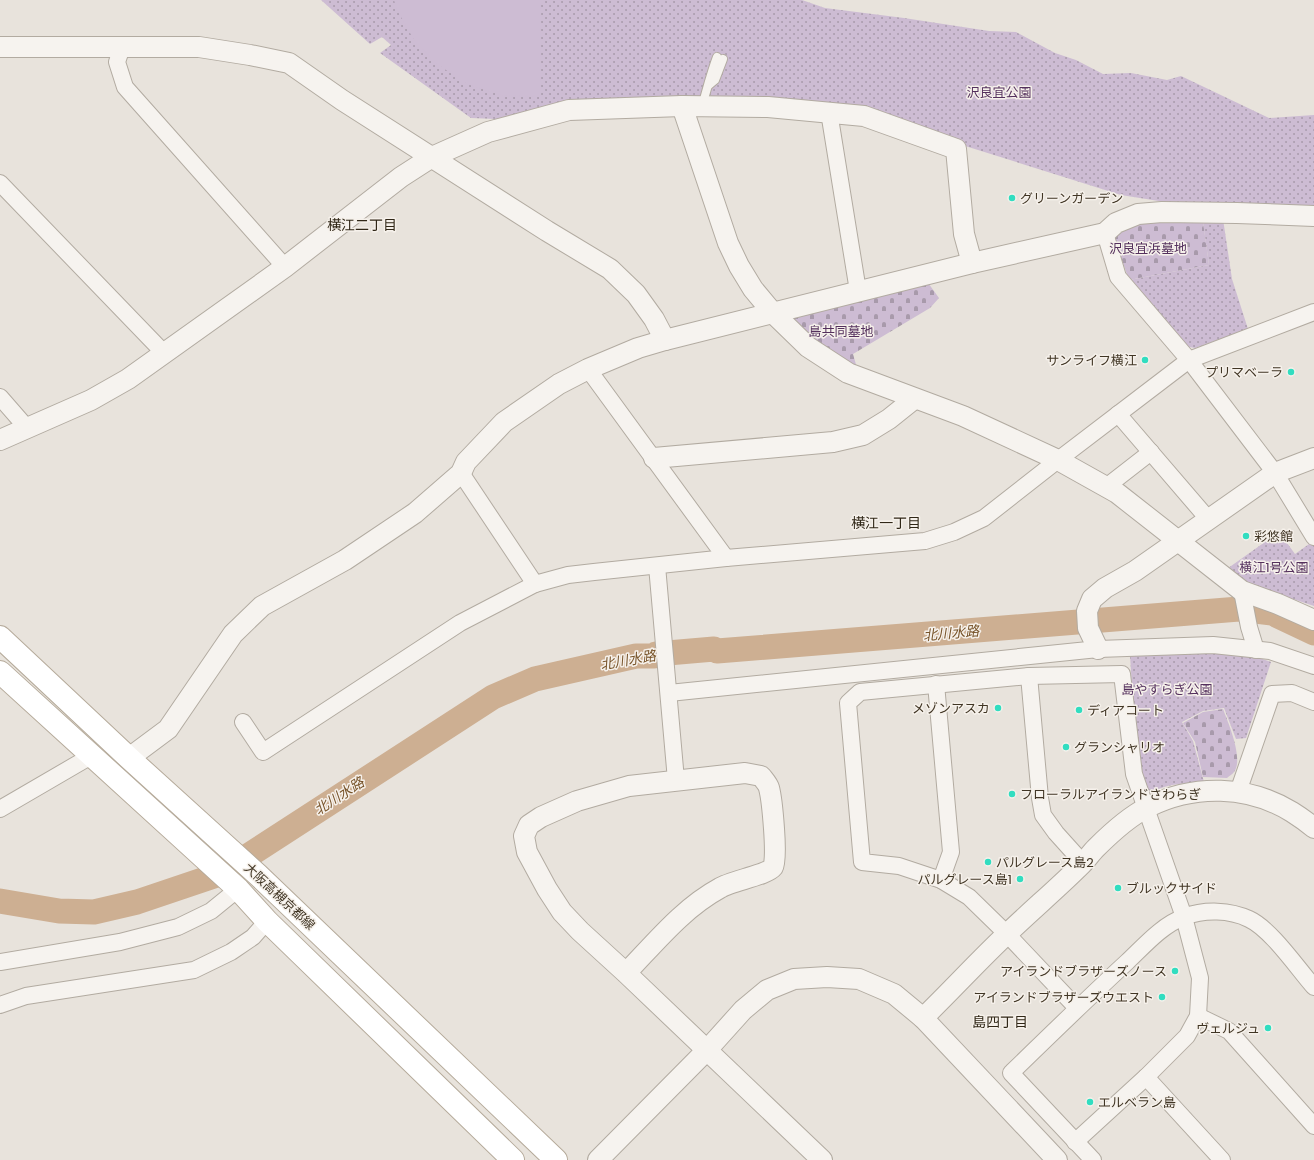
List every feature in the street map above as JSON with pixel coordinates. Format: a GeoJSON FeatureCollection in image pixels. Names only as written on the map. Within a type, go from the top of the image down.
{"type":"FeatureCollection","features":[{"type":"Feature","properties":{"kind":"main road","name":"大阪高槻京都線"},"geometry":{"type":"LineString","coordinates":[[0,638],[258,875],[556,1160]]}},
{"type":"Feature","properties":{"kind":"main road","name":"大阪高槻京都線"},"geometry":{"type":"LineString","coordinates":[[0,672],[235,887],[513,1160]]}},
{"type":"Feature","properties":{"kind":"street"},"geometry":{"type":"LineString","coordinates":[[0,47],[122,46],[199,48],[250,54],[289,63],[342,100],[610,269],[636,294],[654,319],[665,340]]}},
{"type":"Feature","properties":{"kind":"street"},"geometry":{"type":"LineString","coordinates":[[122,46],[117,62],[125,87],[286,267]]}},
{"type":"Feature","properties":{"kind":"street"},"geometry":{"type":"LineString","coordinates":[[682,106],[728,243],[739,266],[753,289],[773,313],[808,347],[848,373],[914,399],[963,416],[1058,460],[1117,493],[1242,592],[1278,604],[1314,620]]}},
{"type":"Feature","properties":{"kind":"street"},"geometry":{"type":"LineString","coordinates":[[0,440],[91,400],[128,379],[286,267],[401,177],[432,157],[488,132],[569,110],[702,106],[768,107],[829,112],[864,116],[956,149],[964,234],[972,263]]}},
{"type":"Feature","properties":{"kind":"street"},"geometry":{"type":"LineString","coordinates":[[829,112],[858,291]]}},
{"type":"Feature","properties":{"kind":"street"},"geometry":{"type":"LineString","coordinates":[[0,183],[164,353]]}},
{"type":"Feature","properties":{"kind":"street"},"geometry":{"type":"LineString","coordinates":[[129,758],[168,729],[233,634],[262,606],[345,560],[415,512],[461,473],[466,462],[504,422],[559,384],[588,368],[638,348],[665,340],[972,263],[1105,233],[1116,223],[1138,214],[1162,212],[1314,216]]}},
{"type":"Feature","properties":{"kind":"street"},"geometry":{"type":"LineString","coordinates":[[1105,233],[1118,277],[1189,360],[1276,473],[1314,537]]}},
{"type":"Feature","properties":{"kind":"street"},"geometry":{"type":"LineString","coordinates":[[243,722],[263,752],[460,623],[535,584],[568,575],[726,558],[925,541],[954,532],[984,518],[1189,360],[1314,313]]}},
{"type":"Feature","properties":{"kind":"street"},"geometry":{"type":"LineString","coordinates":[[588,368],[726,558]]}},
{"type":"Feature","properties":{"kind":"street"},"geometry":{"type":"LineString","coordinates":[[0,397],[27,428]]}},
{"type":"Feature","properties":{"kind":"street"},"geometry":{"type":"LineString","coordinates":[[654,458],[833,442],[863,435],[890,420],[914,399]]}},
{"type":"Feature","properties":{"kind":"street"},"geometry":{"type":"LineString","coordinates":[[1118,414],[1209,520]]}},
{"type":"Feature","properties":{"kind":"street"},"geometry":{"type":"LineString","coordinates":[[1106,487],[1151,452]]}},
{"type":"Feature","properties":{"kind":"street"},"geometry":{"type":"LineString","coordinates":[[1098,649],[1088,620],[1092,599],[1105,588],[1136,571],[1276,473],[1314,458]]}},
{"type":"Feature","properties":{"kind":"street"},"geometry":{"type":"LineString","coordinates":[[461,473],[535,584]]}},
{"type":"Feature","properties":{"kind":"street"},"geometry":{"type":"LineString","coordinates":[[657,566],[676,780]]}},
{"type":"Feature","properties":{"kind":"street"},"geometry":{"type":"LineString","coordinates":[[1242,592],[1249,627],[1256,650]]}},
{"type":"Feature","properties":{"kind":"street"},"geometry":{"type":"LineString","coordinates":[[669,693],[1098,649],[1213,645],[1270,651],[1314,666]]}},
{"type":"Feature","properties":{"kind":"street"},"geometry":{"type":"LineString","coordinates":[[1075,1142],[1146,1077],[1187,1036],[1198,1016],[1200,978],[1184,917],[1134,774],[1122,674],[1029,676],[860,692],[848,703],[862,862],[899,866],[941,880],[969,897],[1007,934],[1077,1008]]}},
{"type":"Feature","properties":{"kind":"street"},"geometry":{"type":"LineString","coordinates":[[1029,676],[1040,798],[1043,815],[1056,833],[1083,863]]}},
{"type":"Feature","properties":{"kind":"street"},"geometry":{"type":"LineString","coordinates":[[936,684],[951,852],[941,880]]}},
{"type":"Feature","properties":{"kind":"street"},"geometry":{"type":"LineString","coordinates":[[1238,792],[1272,694],[1292,693],[1314,702]]}},
{"type":"Feature","properties":{"kind":"street"},"geometry":{"type":"LineString","coordinates":[[0,809],[91,756]]}},
{"type":"Feature","properties":{"kind":"street"},"geometry":{"type":"LineString","coordinates":[[626,974],[673,923],[700,900],[721,887],[766,872],[773,866],[776,856],[771,797],[768,786],[761,776],[745,773],[629,786],[577,801],[541,817],[529,825],[524,836],[527,852],[547,889],[562,912],[580,932],[707,1050],[822,1160]]}},
{"type":"Feature","properties":{"kind":"street"},"geometry":{"type":"LineString","coordinates":[[923,1018],[1007,934],[1083,863],[1101,844],[1129,820],[1146,808],[1161,801],[1189,794],[1213,790],[1238,792],[1256,796],[1281,805],[1307,821],[1314,828]]}},
{"type":"Feature","properties":{"kind":"street"},"geometry":{"type":"LineString","coordinates":[[0,962],[120,942],[178,927],[211,911],[235,887]]}},
{"type":"Feature","properties":{"kind":"street"},"geometry":{"type":"LineString","coordinates":[[1093,1160],[1011,1074],[1077,1008],[1165,928],[1184,917],[1207,912],[1230,912],[1251,920],[1271,936],[1314,987]]}},
{"type":"Feature","properties":{"kind":"street"},"geometry":{"type":"LineString","coordinates":[[0,1005],[26,996],[194,970],[231,952],[253,937],[268,921]]}},
{"type":"Feature","properties":{"kind":"street"},"geometry":{"type":"LineString","coordinates":[[598,1160],[707,1050],[743,1010],[767,990],[794,979],[827,977],[859,979],[894,994],[923,1018],[1057,1160]]}},
{"type":"Feature","properties":{"kind":"street"},"geometry":{"type":"LineString","coordinates":[[0,994],[26,996]]}},
{"type":"Feature","properties":{"kind":"street"},"geometry":{"type":"LineString","coordinates":[[1198,1016],[1229,1031],[1313,1124]]}},
{"type":"Feature","properties":{"kind":"street"},"geometry":{"type":"LineString","coordinates":[[1146,1077],[1222,1160]]}},
{"type":"Feature","properties":{"kind":"lane"},"geometry":{"type":"LineString","coordinates":[[702,106],[709,85],[715,80],[720,58]]}},
{"type":"Feature","properties":{"kind":"green space","name":"沢良宜公園"},"geometry":{"type":"Polygon","coordinates":[[[321,0],[802,0],[825,8],[989,31],[1016,32],[1055,53],[1076,60],[1103,74],[1131,73],[1167,80],[1181,76],[1269,118],[1314,115],[1314,211],[1165,202],[1121,195],[962,145],[863,110],[566,104],[496,119],[471,118],[380,53],[391,45],[382,37],[370,44],[321,0]]]}},
{"type":"Feature","properties":{"kind":"green space"},"geometry":{"type":"Polygon","coordinates":[[[394,0],[541,0],[540,97],[501,95],[467,84],[437,64],[414,40],[397,10],[394,0]]]}},
{"type":"Feature","properties":{"kind":"green space"},"geometry":{"type":"Polygon","coordinates":[[[1223,219],[1232,279],[1248,329],[1195,348],[1184,346],[1129,280],[1209,265],[1203,222],[1223,219]]]}},
{"type":"Feature","properties":{"kind":"green space","name":"沢良宜浜墓地"},"geometry":{"type":"Polygon","coordinates":[[[1140,220],[1203,221],[1209,265],[1129,280],[1113,235],[1140,220]]]}},
{"type":"Feature","properties":{"kind":"green space","name":"島共同墓地"},"geometry":{"type":"Polygon","coordinates":[[[926,280],[939,298],[930,308],[853,354],[857,368],[827,352],[791,324],[792,317],[926,280]]]}},
{"type":"Feature","properties":{"kind":"green space","name":"横江1号公園"},"geometry":{"type":"Polygon","coordinates":[[[1279,532],[1295,554],[1312,542],[1314,545],[1314,606],[1237,580],[1224,571],[1279,532]]]}},
{"type":"Feature","properties":{"kind":"green space","name":"島やすらぎ公園"},"geometry":{"type":"Polygon","coordinates":[[[1225,652],[1248,654],[1271,662],[1246,738],[1236,739],[1224,708],[1203,711],[1182,722],[1193,741],[1204,782],[1184,783],[1169,786],[1146,794],[1139,755],[1130,655],[1200,654],[1225,652]]]}},
{"type":"Feature","properties":{"kind":"green space"},"geometry":{"type":"Polygon","coordinates":[[[1223,709],[1234,740],[1237,766],[1233,773],[1227,778],[1203,777],[1195,742],[1183,723],[1203,712],[1223,709]]]}},
{"type":"Feature","properties":{"kind":"waterway","name":"北川水路"},"geometry":{"type":"LineString","coordinates":[[0,901],[59,911],[94,912],[137,902],[220,874],[493,697],[535,679],[636,656],[654,656],[656,654],[714,649],[717,651],[1239,609],[1272,613],[1314,633]]}},
{"type":"Feature","properties":{"kind":"place","name":"グリーンガーデン"},"geometry":{"type":"Point","coordinates":[1012,198]}},
{"type":"Feature","properties":{"kind":"place","name":"サンライフ横江"},"geometry":{"type":"Point","coordinates":[1145,360]}},
{"type":"Feature","properties":{"kind":"place","name":"プリマベーラ"},"geometry":{"type":"Point","coordinates":[1291,372]}},
{"type":"Feature","properties":{"kind":"place","name":"彩悠館"},"geometry":{"type":"Point","coordinates":[1246,536]}},
{"type":"Feature","properties":{"kind":"place","name":"メゾンアスカ"},"geometry":{"type":"Point","coordinates":[998,708]}},
{"type":"Feature","properties":{"kind":"place","name":"ディアコート"},"geometry":{"type":"Point","coordinates":[1079,710]}},
{"type":"Feature","properties":{"kind":"place","name":"グランシャリオ"},"geometry":{"type":"Point","coordinates":[1066,747]}},
{"type":"Feature","properties":{"kind":"place","name":"フローラルアイランドさわらぎ"},"geometry":{"type":"Point","coordinates":[1012,794]}},
{"type":"Feature","properties":{"kind":"place","name":"パルグレース島2"},"geometry":{"type":"Point","coordinates":[988,862]}},
{"type":"Feature","properties":{"kind":"place","name":"パルグレース島1"},"geometry":{"type":"Point","coordinates":[1020,879]}},
{"type":"Feature","properties":{"kind":"place","name":"ブルックサイド"},"geometry":{"type":"Point","coordinates":[1118,888]}},
{"type":"Feature","properties":{"kind":"place","name":"アイランドブラザーズノース"},"geometry":{"type":"Point","coordinates":[1175,971]}},
{"type":"Feature","properties":{"kind":"place","name":"アイランドブラザーズウエスト"},"geometry":{"type":"Point","coordinates":[1162,997]}},
{"type":"Feature","properties":{"kind":"place","name":"ヴェルジュ"},"geometry":{"type":"Point","coordinates":[1268,1028]}},
{"type":"Feature","properties":{"kind":"place","name":"エルベラン島"},"geometry":{"type":"Point","coordinates":[1090,1102]}},
{"type":"Feature","properties":{"kind":"district","name":"横江二丁目"},"geometry":{"type":"Point","coordinates":[362,225]}},
{"type":"Feature","properties":{"kind":"district","name":"横江一丁目"},"geometry":{"type":"Point","coordinates":[886,523]}},
{"type":"Feature","properties":{"kind":"district","name":"島四丁目"},"geometry":{"type":"Point","coordinates":[1000,1022]}}]}
